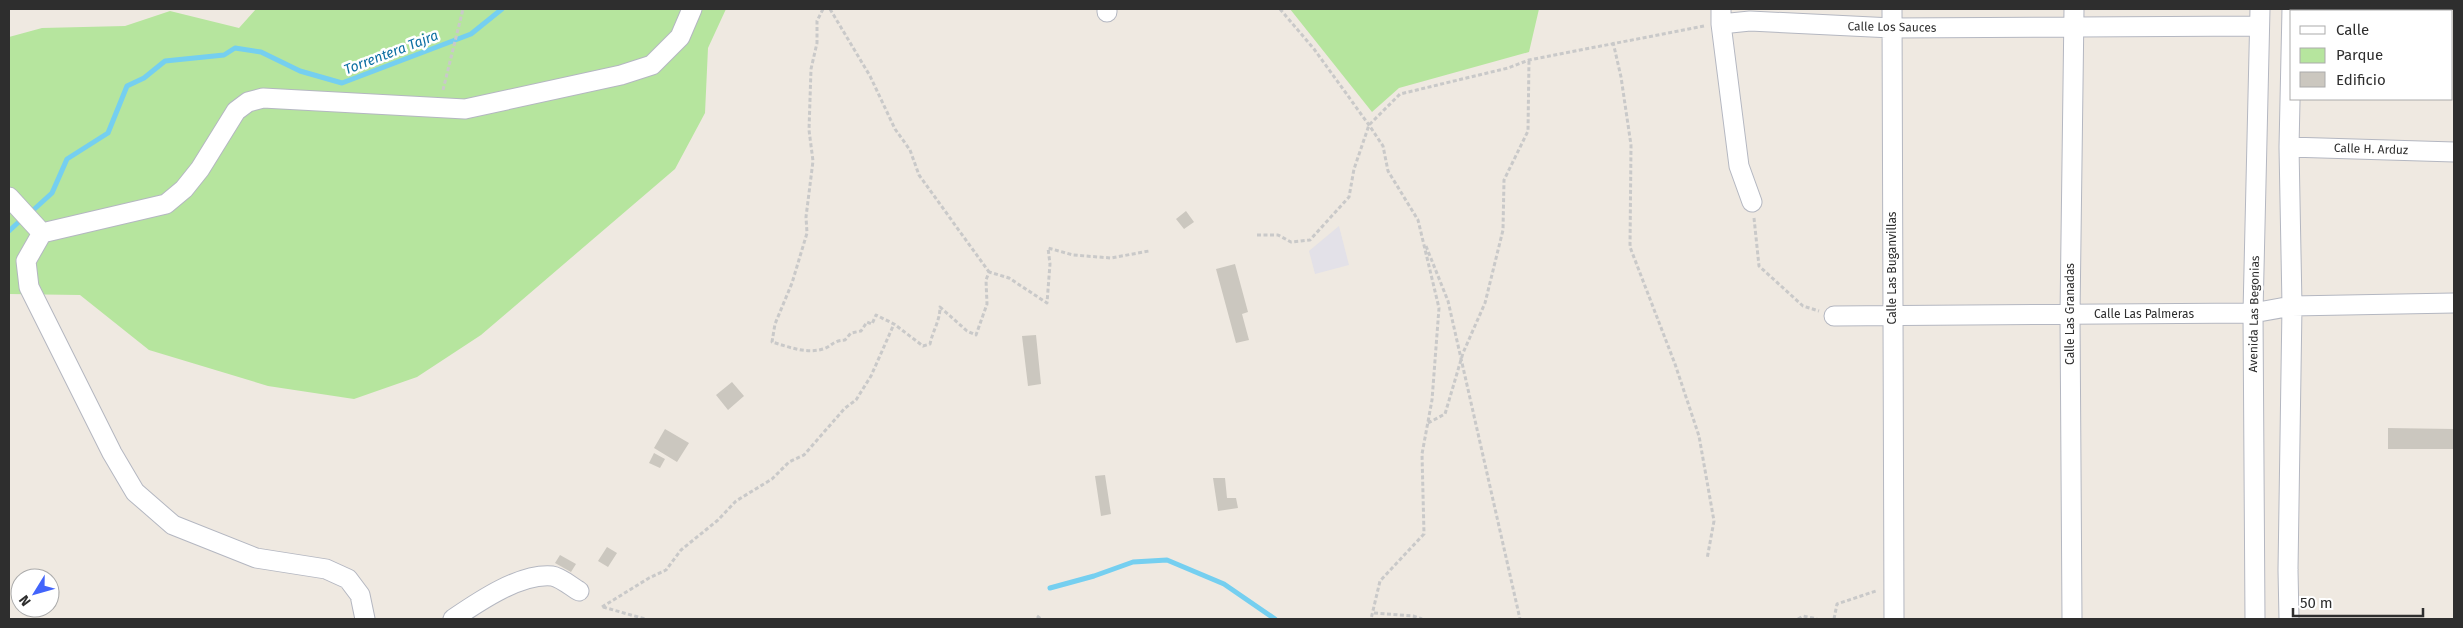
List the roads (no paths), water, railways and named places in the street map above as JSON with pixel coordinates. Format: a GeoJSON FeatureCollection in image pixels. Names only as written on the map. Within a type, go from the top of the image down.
{"type":"FeatureCollection","features":[{"type":"Feature","properties":{"kind":"street"},"geometry":{"type":"LineString","coordinates":[[365,619],[360,596],[348,580],[326,569],[256,558],[174,525],[135,492],[112,453],[29,287],[26,261],[26,215],[166,204],[190,182],[236,111],[248,102],[262,98],[466,110],[621,75],[652,65],[680,37],[692,9]]}},
{"type":"Feature","properties":{"kind":"street","name":"Calle Las Buganvillas"},"geometry":{"type":"LineString","coordinates":[[1892,9],[1894,619]]}},
{"type":"Feature","properties":{"kind":"street","name":"Calle Los Sauces"},"geometry":{"type":"LineString","coordinates":[[1721,16],[1750,15],[1892,28],[2074,18],[2259,18]]}},
{"type":"Feature","properties":{"kind":"street"},"geometry":{"type":"LineString","coordinates":[[1721,16],[1739,166],[1752,202]]}},
{"type":"Feature","properties":{"kind":"street","name":"Calle Las Granadas"},"geometry":{"type":"LineString","coordinates":[[2072,619],[2070,315],[2074,18]]}},
{"type":"Feature","properties":{"kind":"street","name":"Avenida Las Begonias"},"geometry":{"type":"LineString","coordinates":[[2255,619],[2253,313],[2259,18]]}},
{"type":"Feature","properties":{"kind":"street"},"geometry":{"type":"LineString","coordinates":[[2289,619],[2292,306],[2288,147],[2290,78]]}},
{"type":"Feature","properties":{"kind":"street","name":"Calle H. Arduz"},"geometry":{"type":"LineString","coordinates":[[2288,147],[2454,152]]}},
{"type":"Feature","properties":{"kind":"street","name":"Calle Las Palmeras"},"geometry":{"type":"LineString","coordinates":[[1834,316],[1892,314],[2253,313],[2292,306],[2454,303]]}},
{"type":"Feature","properties":{"kind":"street"},"geometry":{"type":"LineString","coordinates":[[452,619],[490,594],[524,580],[553,576],[579,591]]}},
{"type":"Feature","properties":{"kind":"waterway","name":"Torrentera Tajra"},"geometry":{"type":"LineString","coordinates":[[30,213],[52,193],[67,159],[108,133],[127,86],[144,78],[165,61],[224,55],[235,48],[261,52],[300,71],[342,83],[471,34],[502,9]]}},
{"type":"Feature","properties":{"kind":"waterway","name":"Torrentera Tajra"},"geometry":{"type":"LineString","coordinates":[[9,231],[23,218]]}},
{"type":"Feature","properties":{"kind":"waterway"},"geometry":{"type":"LineString","coordinates":[[1050,588],[1094,576],[1133,562],[1167,560],[1224,584],[1275,619]]}}]}
